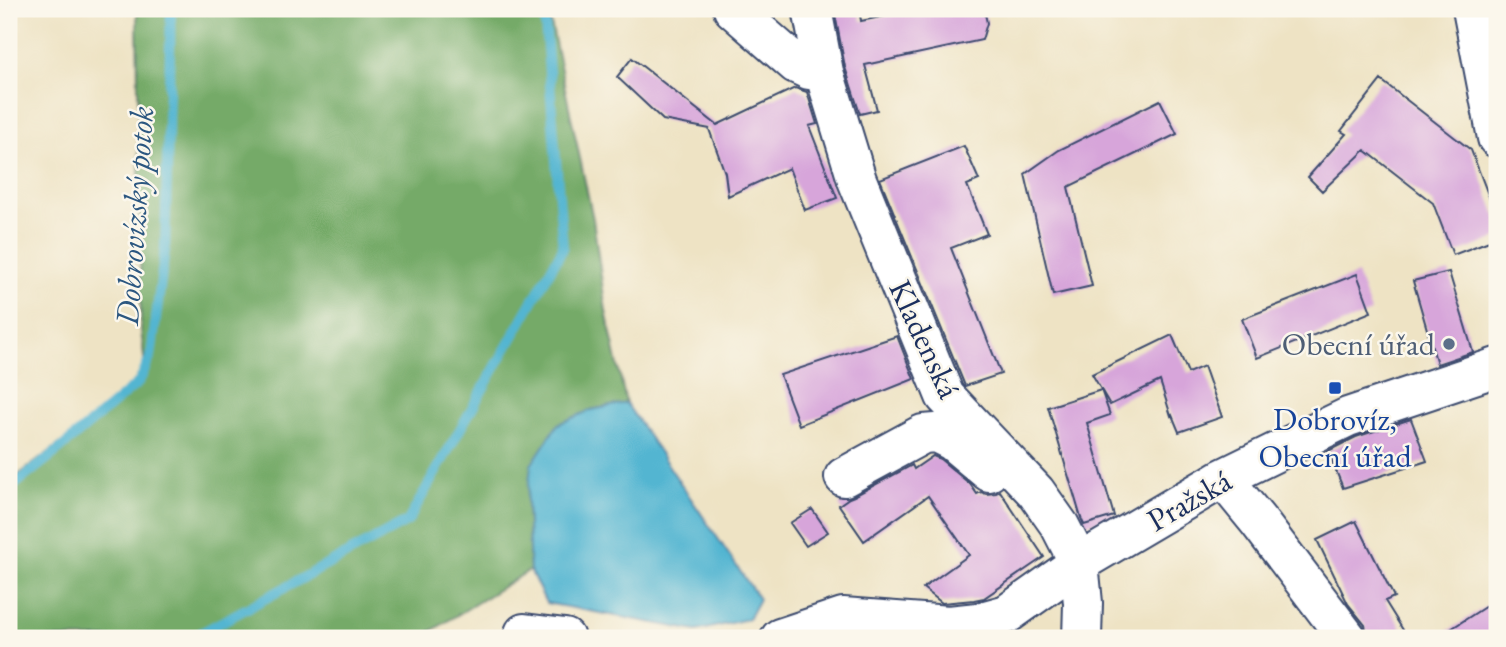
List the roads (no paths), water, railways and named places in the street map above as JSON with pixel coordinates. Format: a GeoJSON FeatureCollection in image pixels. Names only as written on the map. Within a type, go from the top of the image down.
{"type":"FeatureCollection","features":[{"type":"Feature","properties":{"kind":"street"},"geometry":{"type":"LineString","coordinates":[[733,9],[796,64],[809,70],[824,72]]}},
{"type":"Feature","properties":{"kind":"street","name":"Kladenská"},"geometry":{"type":"LineString","coordinates":[[812,9],[824,72],[857,180],[945,396],[1036,492],[1059,526],[1079,563],[1083,603],[1082,638]]}},
{"type":"Feature","properties":{"kind":"street"},"geometry":{"type":"LineString","coordinates":[[1472,9],[1497,138]]}},
{"type":"Feature","properties":{"kind":"street","name":"Pražská"},"geometry":{"type":"LineString","coordinates":[[780,638],[844,617],[949,625],[978,622],[1007,614],[1079,563],[1223,478],[1348,417],[1497,367]]}},
{"type":"Feature","properties":{"kind":"street"},"geometry":{"type":"LineString","coordinates":[[844,477],[923,434],[936,433],[952,441],[985,471],[1036,492]]}},
{"type":"Feature","properties":{"kind":"street"},"geometry":{"type":"LineString","coordinates":[[1223,478],[1347,638]]}},
{"type":"Feature","properties":{"kind":"street"},"geometry":{"type":"LineString","coordinates":[[524,633],[565,638]]}},
{"type":"Feature","properties":{"kind":"water"},"geometry":{"type":"Polygon","coordinates":[[[626,403],[759,599],[748,619],[697,631],[546,603],[530,570],[527,500],[531,465],[558,424],[591,410],[626,403]]]}},
{"type":"Feature","properties":{"kind":"waterway","name":"Dobrovízský potok"},"geometry":{"type":"LineString","coordinates":[[9,489],[139,382],[151,356],[165,249],[171,9]]}},
{"type":"Feature","properties":{"kind":"waterway"},"geometry":{"type":"LineString","coordinates":[[192,638],[408,521],[563,248],[544,9]]}},
{"type":"Feature","properties":{"kind":"place","name":"Obecní úřad"},"geometry":{"type":"Point","coordinates":[1449,344]}},
{"type":"Feature","properties":{"kind":"place","name":"Dobrovíz, Obecní úřad"},"geometry":{"type":"Point","coordinates":[1335,388]}}]}
